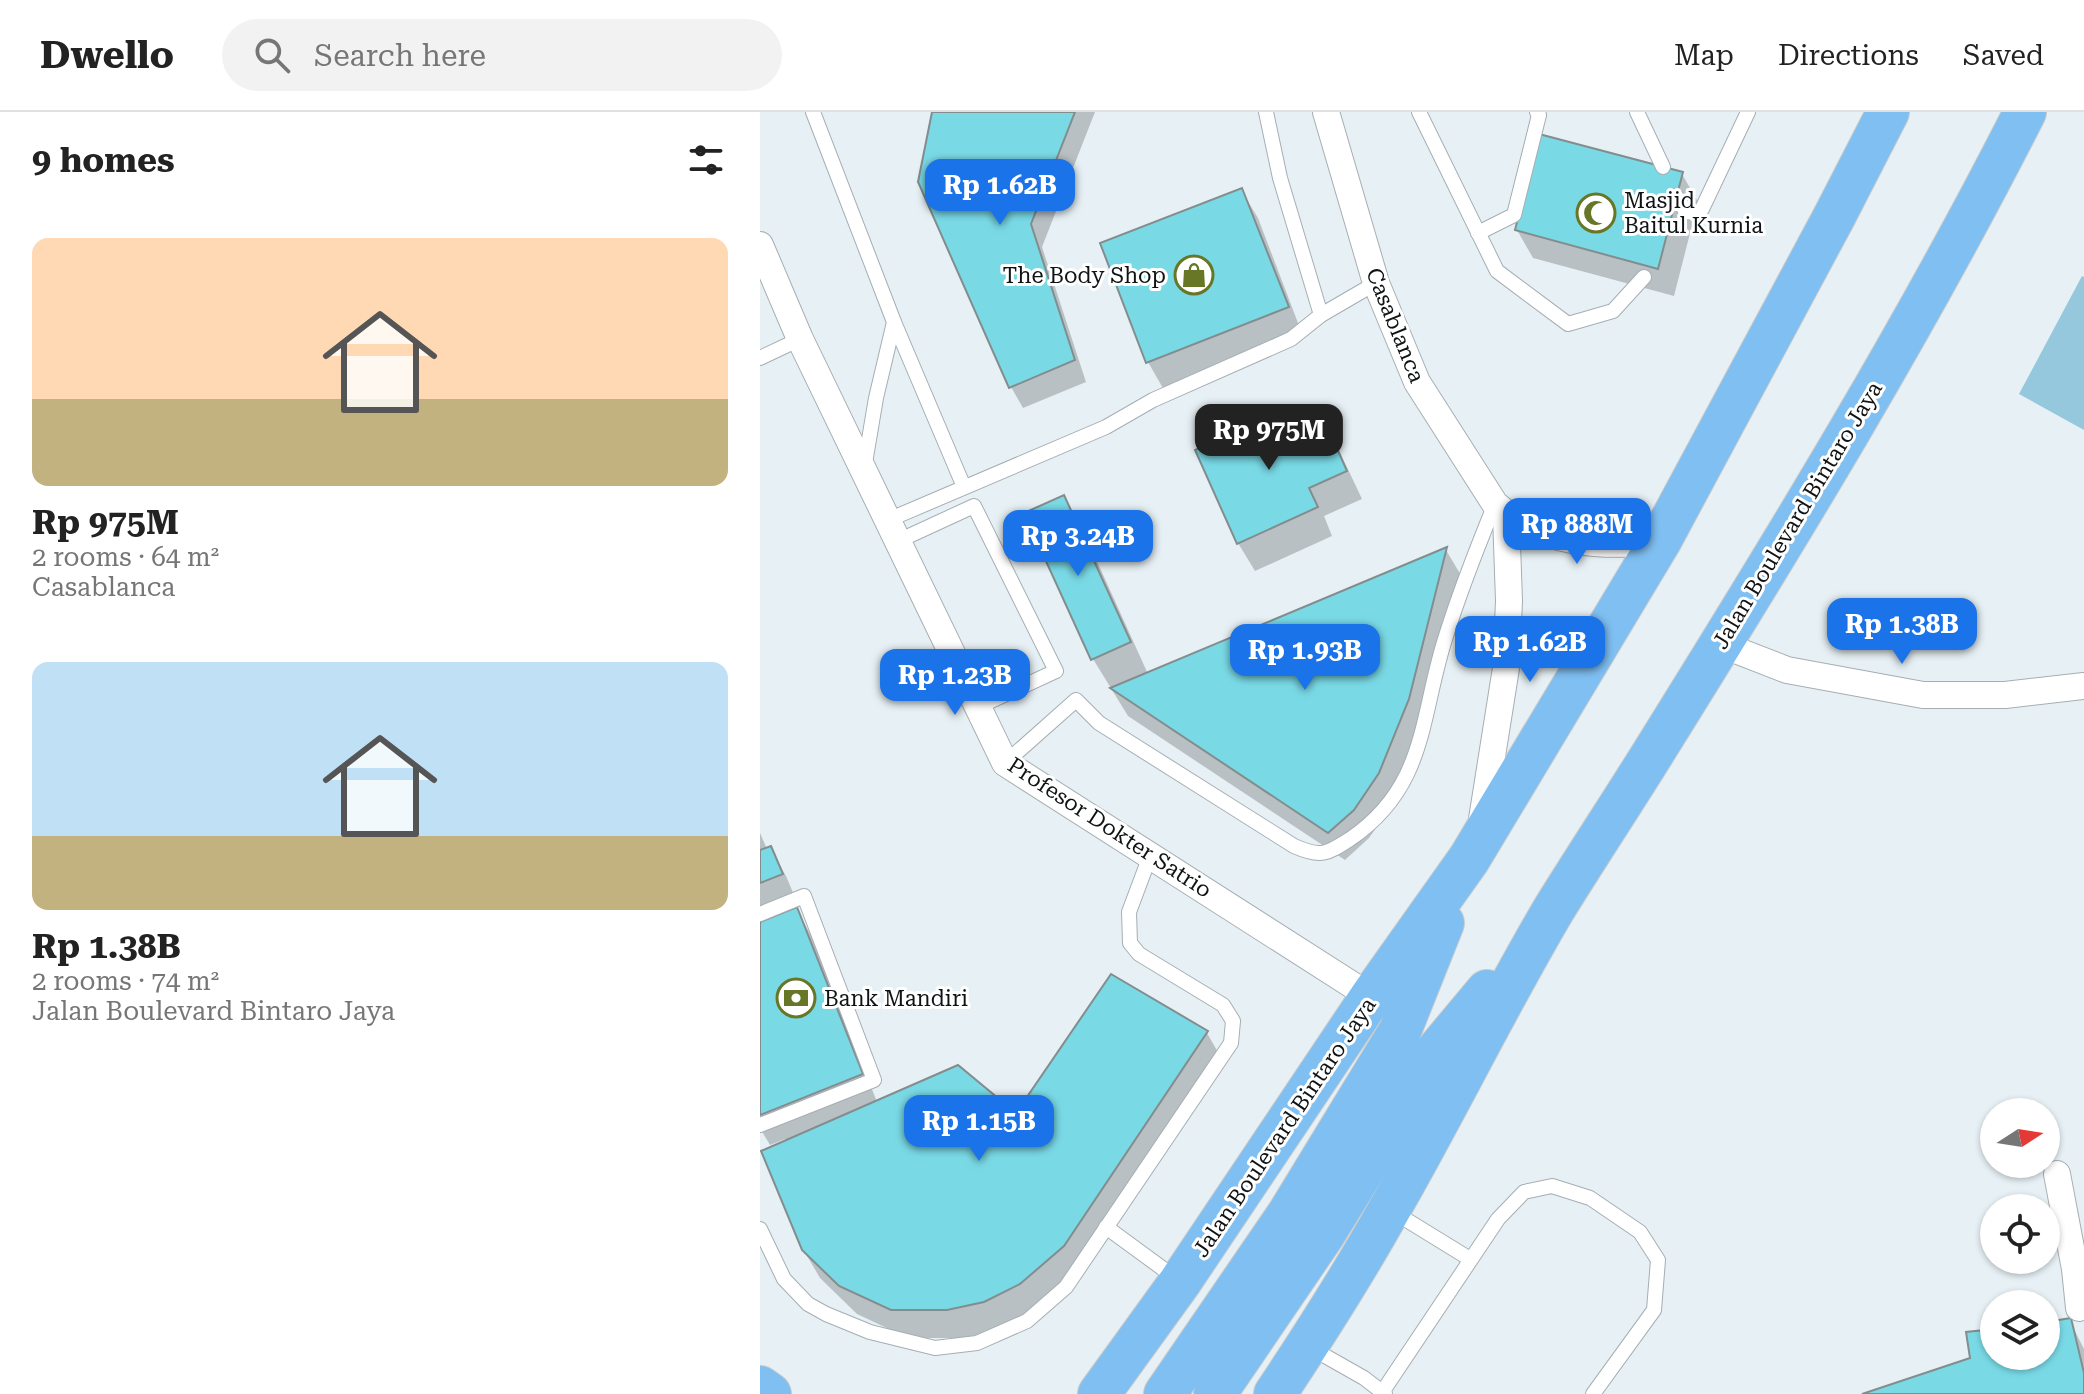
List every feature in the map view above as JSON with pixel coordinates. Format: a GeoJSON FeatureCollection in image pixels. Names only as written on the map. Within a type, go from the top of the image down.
{"type":"FeatureCollection","features":[{"type":"Feature","properties":{"kind":"main road","name":"Jalan Boulevard Bintaro Jaya"},"geometry":{"type":"LineString","coordinates":[[1098,1390],[1180,1282],[1371,997],[1473,852],[1660,541],[1888,112]]}},
{"type":"Feature","properties":{"kind":"main road","name":"Jalan Boulevard Bintaro Jaya"},"geometry":{"type":"LineString","coordinates":[[1275,1394],[1308,1346],[1390,1209],[1554,909],[1862,409],[1954,249],[2025,112]]}},
{"type":"Feature","properties":{"kind":"main road","name":"Jalan Boulevard Bintaro Jaya"},"geometry":{"type":"LineString","coordinates":[[1165,1394],[1289,1213],[1400,1031],[1473,852]]}},
{"type":"Feature","properties":{"kind":"main road","name":"Jalan Boulevard Bintaro Jaya"},"geometry":{"type":"LineString","coordinates":[[1215,1394],[1330,1224],[1436,1052],[1554,909]]}},
{"type":"Feature","properties":{"kind":"main road"},"geometry":{"type":"LineString","coordinates":[[760,1387],[770,1394]]}},
{"type":"Feature","properties":{"kind":"street","name":"Casablanca"},"geometry":{"type":"LineString","coordinates":[[1327,113],[1376,283],[1417,382],[1501,509]]}},
{"type":"Feature","properties":{"kind":"street","name":"Profesor Dokter Satrio"},"geometry":{"type":"LineString","coordinates":[[760,245],[800,339],[1005,763],[1371,997]]}},
{"type":"Feature","properties":{"kind":"street"},"geometry":{"type":"LineString","coordinates":[[1473,852],[1496,741],[1506,668],[1509,601],[1501,509],[1566,538],[1597,544],[1628,545],[1660,541]]}},
{"type":"Feature","properties":{"kind":"street"},"geometry":{"type":"LineString","coordinates":[[1720,644],[1787,670],[1923,695],[2005,695],[2084,686]]}},
{"type":"Feature","properties":{"kind":"street"},"geometry":{"type":"LineString","coordinates":[[2058,1178],[2082,1314]]}},
{"type":"Feature","properties":{"kind":"lane"},"geometry":{"type":"LineString","coordinates":[[813,112],[894,322],[964,487]]}},
{"type":"Feature","properties":{"kind":"lane"},"geometry":{"type":"LineString","coordinates":[[1266,112],[1280,178],[1321,315]]}},
{"type":"Feature","properties":{"kind":"lane"},"geometry":{"type":"LineString","coordinates":[[1419,112],[1497,271],[1568,324],[1613,311],[1644,277]]}},
{"type":"Feature","properties":{"kind":"lane"},"geometry":{"type":"LineString","coordinates":[[1478,233],[1514,215],[1539,115],[1537,112]]}},
{"type":"Feature","properties":{"kind":"lane"},"geometry":{"type":"LineString","coordinates":[[1637,112],[1663,167]]}},
{"type":"Feature","properties":{"kind":"lane"},"geometry":{"type":"LineString","coordinates":[[1676,196],[1686,212],[1691,214],[1702,209],[1748,112]]}},
{"type":"Feature","properties":{"kind":"lane"},"geometry":{"type":"LineString","coordinates":[[893,530],[964,487],[1106,427],[1153,400],[1291,339],[1321,315],[1376,283]]}},
{"type":"Feature","properties":{"kind":"lane"},"geometry":{"type":"LineString","coordinates":[[864,470],[876,398],[894,322]]}},
{"type":"Feature","properties":{"kind":"lane"},"geometry":{"type":"LineString","coordinates":[[760,358],[800,339]]}},
{"type":"Feature","properties":{"kind":"lane"},"geometry":{"type":"LineString","coordinates":[[893,530],[974,506],[1056,671],[978,707]]}},
{"type":"Feature","properties":{"kind":"lane"},"geometry":{"type":"LineString","coordinates":[[1005,763],[1076,700],[1099,723],[1294,846],[1311,853],[1330,852],[1369,826],[1389,806],[1400,789],[1423,736],[1444,639],[1468,571],[1501,509]]}},
{"type":"Feature","properties":{"kind":"lane"},"geometry":{"type":"LineString","coordinates":[[760,1229],[784,1279],[808,1304],[870,1332],[935,1348],[977,1343],[1027,1321],[1066,1287],[1231,1043],[1233,1021],[1223,1005],[1139,954],[1130,943],[1129,912],[1150,856]]}},
{"type":"Feature","properties":{"kind":"lane"},"geometry":{"type":"LineString","coordinates":[[760,914],[804,896],[874,1080],[760,1125]]}},
{"type":"Feature","properties":{"kind":"lane"},"geometry":{"type":"LineString","coordinates":[[1308,1346],[1364,1378],[1383,1393],[1498,1219],[1524,1192],[1552,1186],[1590,1198],[1640,1232],[1658,1260],[1654,1310],[1593,1394]]}},
{"type":"Feature","properties":{"kind":"lane"},"geometry":{"type":"LineString","coordinates":[[1390,1209],[1470,1259]]}},
{"type":"Feature","properties":{"kind":"lane"},"geometry":{"type":"LineString","coordinates":[[1106,1227],[1180,1282]]}},
{"type":"Feature","properties":{"kind":"shaded area"},"geometry":{"type":"Polygon","coordinates":[[[2084,277],[2084,430],[2019,394],[2084,277]]]}},
{"type":"Feature","properties":{"kind":"building"},"geometry":{"type":"Polygon","coordinates":[[[932,112],[1075,112],[1031,224],[1075,360],[1009,388],[918,182],[932,112]]]}},
{"type":"Feature","properties":{"kind":"building","name":"Masjid Baitul Kurnia"},"geometry":{"type":"Polygon","coordinates":[[[1539,134],[1683,172],[1658,269],[1515,230],[1539,134]]]}},
{"type":"Feature","properties":{"kind":"building","name":"The Body Shop"},"geometry":{"type":"Polygon","coordinates":[[[1242,188],[1289,307],[1146,363],[1100,243],[1242,188]]]}},
{"type":"Feature","properties":{"kind":"building"},"geometry":{"type":"Polygon","coordinates":[[[1282,412],[1290,430],[1322,415],[1347,471],[1309,488],[1318,507],[1237,544],[1195,450],[1282,412]]]}},
{"type":"Feature","properties":{"kind":"building"},"geometry":{"type":"Polygon","coordinates":[[[1064,495],[1131,642],[1091,660],[1024,513],[1064,495]]]}},
{"type":"Feature","properties":{"kind":"building"},"geometry":{"type":"Polygon","coordinates":[[[1447,547],[1409,699],[1379,773],[1354,810],[1328,833],[1110,688],[1447,547]]]}},
{"type":"Feature","properties":{"kind":"building"},"geometry":{"type":"Polygon","coordinates":[[[771,846],[783,874],[760,883],[760,850],[771,846]]]}},
{"type":"Feature","properties":{"kind":"building","name":"Bank Mandiri"},"geometry":{"type":"Polygon","coordinates":[[[797,907],[863,1074],[760,1115],[760,922],[797,907]]]}},
{"type":"Feature","properties":{"kind":"building"},"geometry":{"type":"Polygon","coordinates":[[[1111,974],[1208,1031],[1064,1246],[1020,1284],[984,1302],[947,1310],[891,1310],[839,1286],[802,1250],[761,1151],[958,1065],[1016,1113],[1111,974]]]}},
{"type":"Feature","properties":{"kind":"building"},"geometry":{"type":"Polygon","coordinates":[[[2071,1318],[2084,1373],[2084,1394],[1862,1394],[1970,1358],[1966,1332],[1980,1330],[1980,1370],[2060,1370],[2060,1320],[2071,1318]]]}},
{"type":"Feature","properties":{"kind":"place","name":"Masjid Baitul Kurnia"},"geometry":{"type":"Point","coordinates":[1596,213]}},
{"type":"Feature","properties":{"kind":"place","name":"The Body Shop"},"geometry":{"type":"Point","coordinates":[1194,275]}},
{"type":"Feature","properties":{"kind":"place","name":"Bank Mandiri"},"geometry":{"type":"Point","coordinates":[796,998]}}]}
